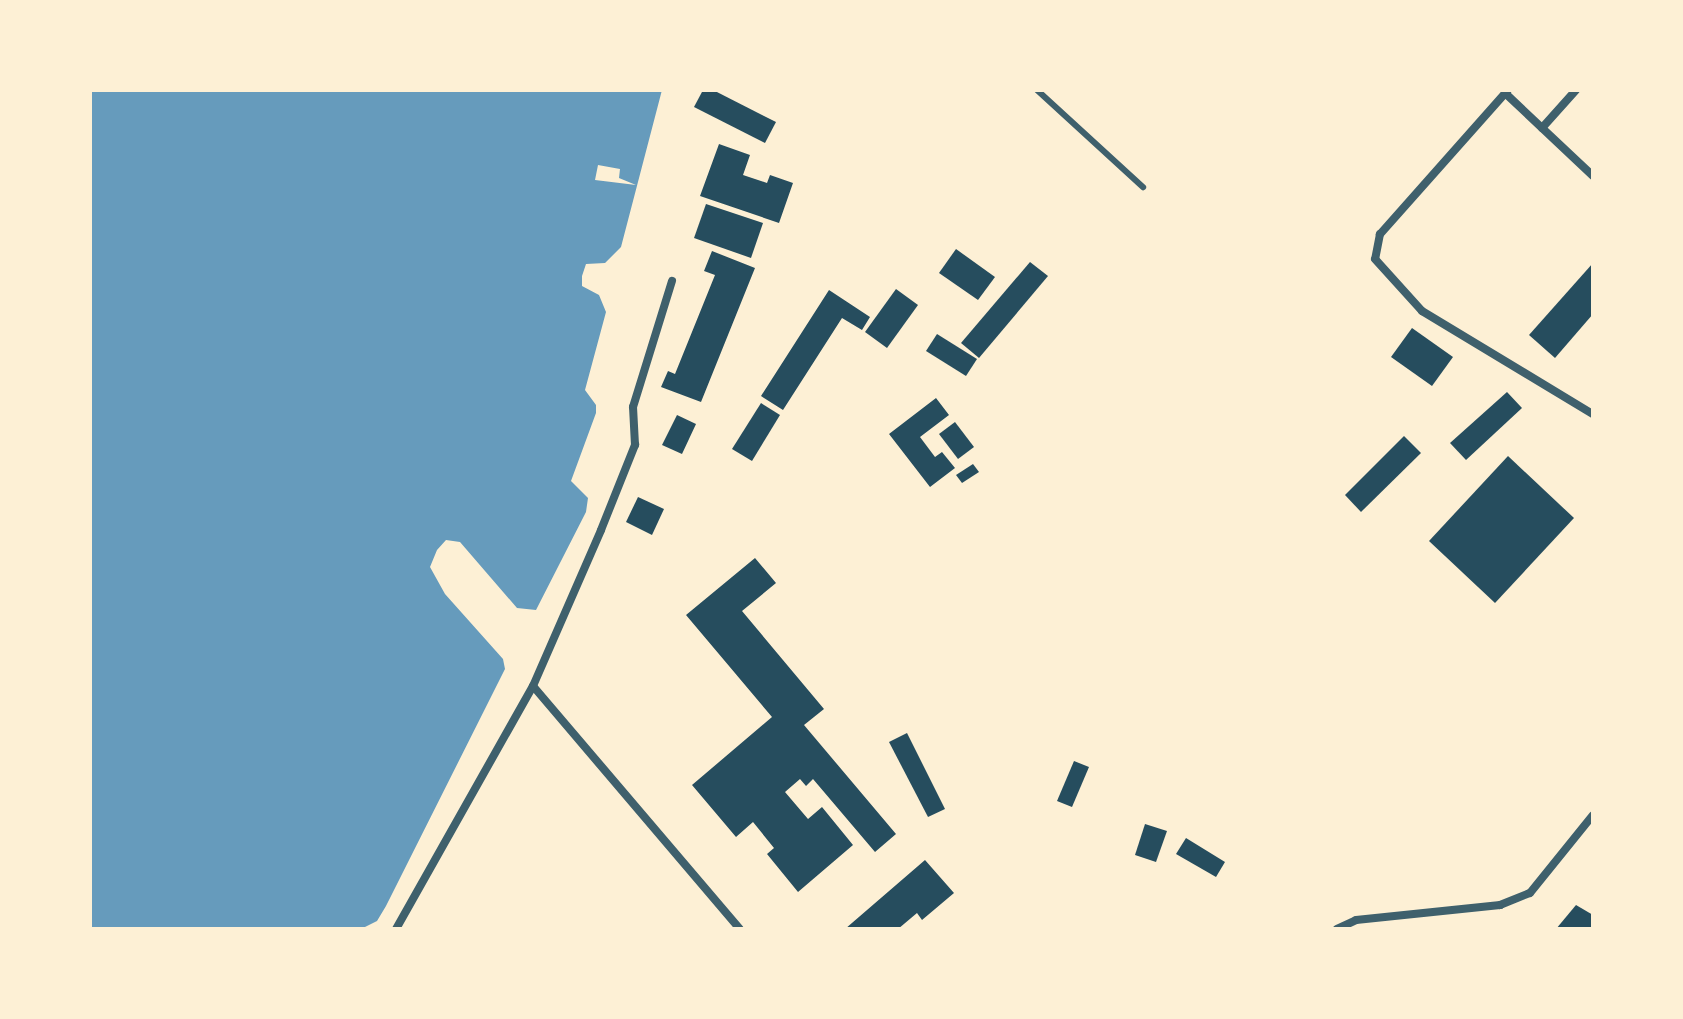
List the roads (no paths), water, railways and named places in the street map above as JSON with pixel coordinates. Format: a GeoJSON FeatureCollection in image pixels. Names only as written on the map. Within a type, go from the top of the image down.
{"type":"FeatureCollection","features":[{"type":"Feature","properties":{"kind":"street"},"geometry":{"type":"LineString","coordinates":[[1542,128],[1576,90]]}},
{"type":"Feature","properties":{"kind":"street"},"geometry":{"type":"LineString","coordinates":[[1593,176],[1507,92],[1380,234],[1375,259],[1422,311],[1593,414]]}},
{"type":"Feature","properties":{"kind":"street"},"geometry":{"type":"LineString","coordinates":[[396,929],[533,686],[635,445],[633,407],[672,281]]}},
{"type":"Feature","properties":{"kind":"street"},"geometry":{"type":"LineString","coordinates":[[533,686],[740,929]]}},
{"type":"Feature","properties":{"kind":"street"},"geometry":{"type":"LineString","coordinates":[[1337,929],[1356,920],[1500,905],[1530,893],[1593,815]]}},
{"type":"Feature","properties":{"kind":"lane"},"geometry":{"type":"LineString","coordinates":[[1037,90],[1143,187]]}},
{"type":"Feature","properties":{"kind":"water"},"geometry":{"type":"Polygon","coordinates":[[[90,90],[662,90],[621,247],[605,263],[586,264],[582,276],[582,286],[599,295],[606,312],[585,390],[596,405],[596,413],[571,481],[588,498],[586,512],[536,610],[517,608],[460,542],[446,540],[437,550],[430,567],[445,594],[503,659],[505,669],[386,906],[377,921],[361,929],[90,929],[90,90]]]}}]}
